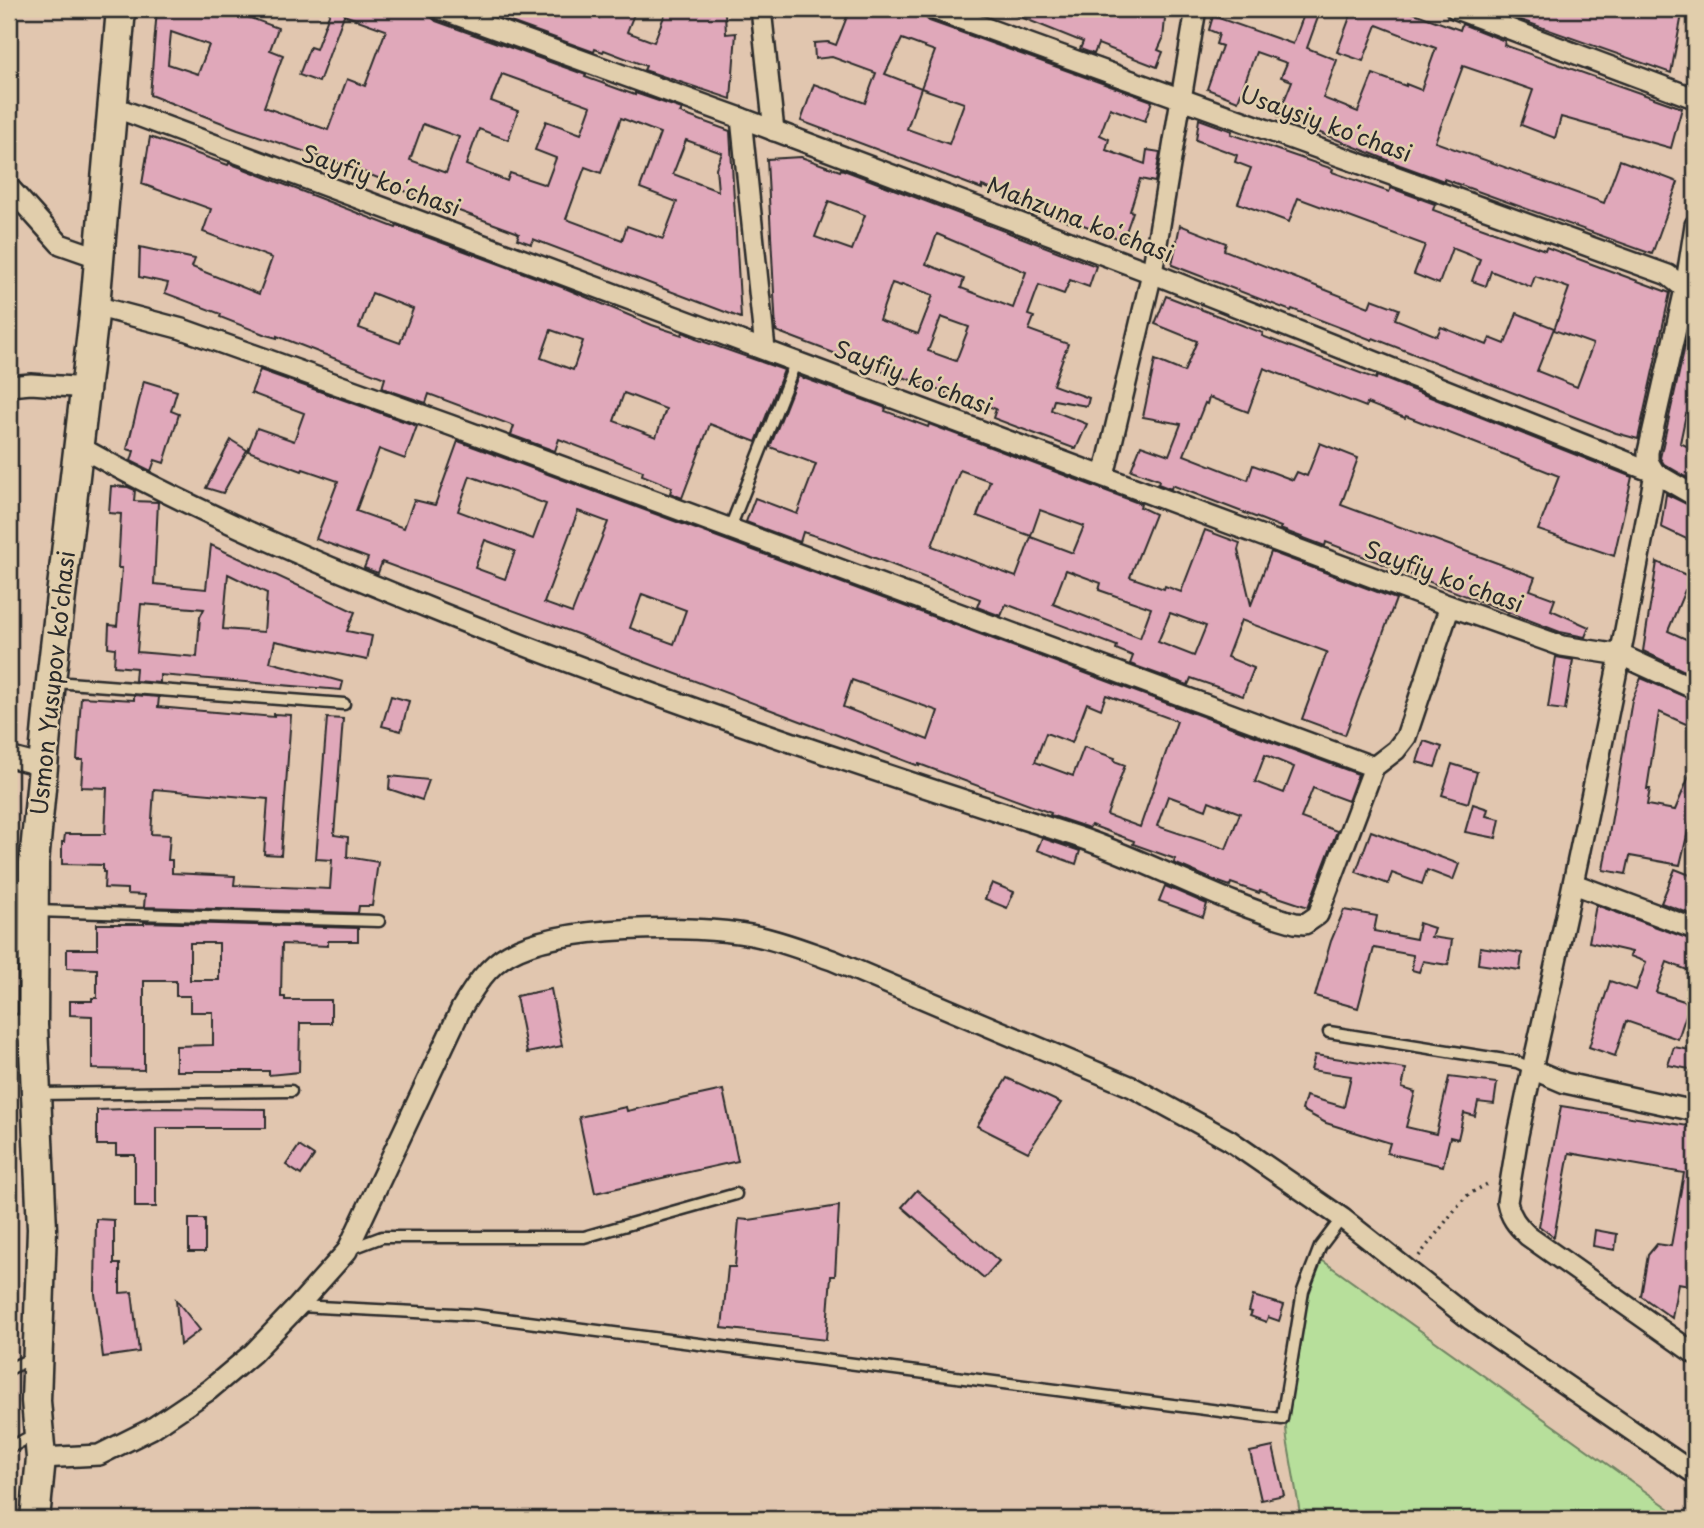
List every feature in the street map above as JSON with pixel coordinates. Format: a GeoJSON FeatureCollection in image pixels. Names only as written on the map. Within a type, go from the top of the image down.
{"type":"FeatureCollection","features":[{"type":"Feature","properties":{"kind":"main road","name":"Usmon Yusupov ko'chasi"},"geometry":{"type":"LineString","coordinates":[[35,1519],[39,1445],[36,1401],[42,1228],[36,1094],[21,1027],[34,911],[34,863],[51,681],[87,388],[121,9]]}},
{"type":"Feature","properties":{"kind":"street","name":"Mahzuna koʻchasi"},"geometry":{"type":"LineString","coordinates":[[440,9],[741,118],[1152,273],[1655,473],[1695,496]]}},
{"type":"Feature","properties":{"kind":"street"},"geometry":{"type":"LineString","coordinates":[[761,9],[774,131]]}},
{"type":"Feature","properties":{"kind":"street","name":"Usaysiy koʻchasi"},"geometry":{"type":"LineString","coordinates":[[933,9],[1668,275],[1690,293]]}},
{"type":"Feature","properties":{"kind":"street"},"geometry":{"type":"LineString","coordinates":[[1104,476],[1152,273],[1196,9]]}},
{"type":"Feature","properties":{"kind":"street"},"geometry":{"type":"LineString","coordinates":[[1456,9],[1695,96]]}},
{"type":"Feature","properties":{"kind":"street","name":"Sayfiy koʻchasi"},"geometry":{"type":"LineString","coordinates":[[114,107],[1450,606],[1562,646],[1621,655],[1695,689]]}},
{"type":"Feature","properties":{"kind":"street"},"geometry":{"type":"LineString","coordinates":[[741,118],[765,349]]}},
{"type":"Feature","properties":{"kind":"street"},"geometry":{"type":"LineString","coordinates":[[9,187],[60,244],[100,258]]}},
{"type":"Feature","properties":{"kind":"street"},"geometry":{"type":"LineString","coordinates":[[1695,225],[1690,293],[1648,453],[1648,461],[1655,473],[1621,655],[1518,1135],[1507,1202],[1515,1224],[1528,1236],[1695,1354]]}},
{"type":"Feature","properties":{"kind":"street"},"geometry":{"type":"LineString","coordinates":[[95,306],[182,329],[730,528],[1374,767]]}},
{"type":"Feature","properties":{"kind":"street"},"geometry":{"type":"LineString","coordinates":[[9,386],[31,384],[87,388]]}},
{"type":"Feature","properties":{"kind":"street"},"geometry":{"type":"LineString","coordinates":[[80,447],[149,486],[270,542],[526,647],[726,719],[1085,840],[1206,891],[1295,923],[1305,924],[1312,921],[1323,906],[1374,767],[1396,750],[1406,737],[1450,606]]}},
{"type":"Feature","properties":{"kind":"street"},"geometry":{"type":"LineString","coordinates":[[9,757],[43,766]]}},
{"type":"Feature","properties":{"kind":"street"},"geometry":{"type":"LineString","coordinates":[[1574,884],[1695,929]]}},
{"type":"Feature","properties":{"kind":"street"},"geometry":{"type":"LineString","coordinates":[[39,1445],[99,1455],[151,1429],[218,1383],[253,1353],[298,1306],[347,1251],[461,1009],[476,985],[508,954],[548,940],[584,934],[653,929],[718,930],[753,935],[832,960],[1132,1087],[1229,1140],[1342,1218],[1471,1320],[1695,1474]]}},
{"type":"Feature","properties":{"kind":"street"},"geometry":{"type":"LineString","coordinates":[[1532,1069],[1565,1083],[1695,1111]]}},
{"type":"Feature","properties":{"kind":"lane"},"geometry":{"type":"LineString","coordinates":[[730,528],[796,360]]}},
{"type":"Feature","properties":{"kind":"lane"},"geometry":{"type":"LineString","coordinates":[[51,681],[344,704]]}},
{"type":"Feature","properties":{"kind":"lane"},"geometry":{"type":"LineString","coordinates":[[34,911],[379,921]]}},
{"type":"Feature","properties":{"kind":"lane"},"geometry":{"type":"LineString","coordinates":[[1329,1032],[1517,1062],[1532,1069]]}},
{"type":"Feature","properties":{"kind":"lane"},"geometry":{"type":"LineString","coordinates":[[36,1094],[291,1091]]}},
{"type":"Feature","properties":{"kind":"lane"},"geometry":{"type":"LineString","coordinates":[[347,1251],[382,1237],[584,1237],[736,1194]]}},
{"type":"Feature","properties":{"kind":"lane"},"geometry":{"type":"LineString","coordinates":[[298,1306],[474,1315],[1282,1419],[1303,1291],[1320,1247],[1342,1218]]}},
{"type":"Feature","properties":{"kind":"lane"},"geometry":{"type":"LineString","coordinates":[[9,1368],[38,1356]]}},
{"type":"Feature","properties":{"kind":"lane"},"geometry":{"type":"LineString","coordinates":[[9,1448],[39,1445]]}},
{"type":"Feature","properties":{"kind":"path"},"geometry":{"type":"LineString","coordinates":[[1409,1270],[1461,1202],[1493,1180]]}},
{"type":"Feature","properties":{"kind":"green space"},"geometry":{"type":"Polygon","coordinates":[[[1316,1256],[1684,1519],[1301,1519],[1287,1439],[1283,1393],[1316,1256]]]}},
{"type":"Feature","properties":{"kind":"building"},"geometry":{"type":"Polygon","coordinates":[[[157,9],[238,9],[237,13],[278,28],[270,50],[283,55],[264,107],[328,130],[347,79],[365,86],[386,30],[344,15],[319,82],[299,75],[310,47],[316,49],[331,9],[428,9],[430,16],[436,21],[635,95],[682,109],[680,113],[730,131],[741,318],[533,239],[531,244],[517,239],[519,234],[516,232],[399,189],[400,187],[356,169],[238,129],[150,95],[157,9]],[[171,32],[168,64],[198,74],[209,45],[171,32]],[[502,74],[491,101],[518,111],[508,140],[479,129],[466,165],[507,181],[510,173],[546,185],[556,158],[535,150],[546,121],[581,134],[591,106],[502,74]],[[621,118],[601,173],[585,167],[566,219],[622,240],[627,226],[663,239],[677,202],[640,188],[660,133],[621,118]],[[423,124],[410,160],[446,173],[459,137],[423,124]],[[686,140],[673,174],[718,191],[716,168],[722,153],[686,140]]]}},
{"type":"Feature","properties":{"kind":"building"},"geometry":{"type":"Polygon","coordinates":[[[475,9],[574,9],[599,18],[602,9],[636,9],[627,32],[654,42],[667,9],[714,9],[725,13],[726,34],[736,33],[731,99],[644,70],[646,66],[604,50],[595,49],[594,52],[475,9]]]}},
{"type":"Feature","properties":{"kind":"building"},"geometry":{"type":"Polygon","coordinates":[[[850,9],[906,9],[923,15],[929,21],[1152,101],[1145,121],[1110,108],[1100,135],[1109,139],[1106,150],[1145,164],[1147,150],[1160,152],[1155,182],[1140,179],[1130,211],[1133,212],[1123,240],[801,121],[814,84],[865,103],[876,73],[832,57],[815,59],[814,43],[828,42],[836,45],[850,9]],[[902,39],[885,74],[921,88],[935,51],[902,39]],[[921,88],[907,129],[949,144],[964,103],[921,88]]]}},
{"type":"Feature","properties":{"kind":"building"},"geometry":{"type":"Polygon","coordinates":[[[1001,9],[1166,9],[1163,39],[1158,50],[1163,52],[1157,67],[1098,44],[1094,54],[1080,49],[1083,42],[1001,9]]]}},
{"type":"Feature","properties":{"kind":"building"},"geometry":{"type":"Polygon","coordinates":[[[1306,9],[1321,9],[1307,48],[1337,60],[1323,98],[1358,112],[1373,74],[1421,90],[1436,48],[1377,25],[1363,61],[1337,52],[1353,9],[1403,9],[1460,30],[1462,24],[1505,41],[1504,45],[1682,108],[1671,148],[1561,117],[1555,138],[1521,125],[1533,90],[1463,66],[1435,142],[1604,203],[1620,160],[1678,182],[1652,254],[1400,165],[1278,116],[1292,81],[1281,77],[1287,63],[1256,52],[1238,101],[1207,89],[1222,46],[1216,44],[1219,34],[1209,30],[1213,16],[1293,44],[1306,9]]]}},
{"type":"Feature","properties":{"kind":"building"},"geometry":{"type":"Polygon","coordinates":[[[1490,9],[1683,9],[1671,73],[1490,9]]]}},
{"type":"Feature","properties":{"kind":"building"},"geometry":{"type":"Polygon","coordinates":[[[1199,119],[1232,131],[1231,134],[1333,169],[1332,172],[1389,192],[1391,188],[1435,204],[1433,210],[1545,250],[1546,247],[1670,293],[1638,439],[1172,265],[1180,225],[1226,243],[1224,250],[1369,307],[1372,299],[1399,309],[1395,319],[1437,336],[1441,327],[1487,345],[1490,338],[1505,344],[1517,313],[1554,328],[1537,371],[1577,387],[1593,344],[1554,330],[1569,288],[1535,276],[1531,287],[1491,271],[1486,286],[1472,281],[1480,259],[1452,248],[1439,284],[1414,274],[1425,245],[1298,198],[1289,222],[1238,203],[1251,168],[1235,162],[1237,155],[1196,140],[1199,119]]]}},
{"type":"Feature","properties":{"kind":"building"},"geometry":{"type":"Polygon","coordinates":[[[150,137],[228,165],[229,163],[396,228],[397,226],[567,289],[652,325],[682,335],[683,332],[784,370],[756,442],[710,424],[682,498],[670,493],[672,487],[642,475],[643,471],[559,439],[555,451],[511,435],[514,426],[429,394],[426,403],[382,388],[385,378],[277,336],[266,335],[220,317],[221,314],[165,293],[168,283],[139,277],[140,247],[195,259],[192,267],[259,294],[272,258],[203,232],[211,209],[142,184],[150,137]],[[372,293],[359,328],[400,343],[413,309],[372,293]],[[551,330],[541,358],[573,370],[583,341],[551,330]],[[624,393],[614,421],[656,437],[666,409],[624,393]]]}},
{"type":"Feature","properties":{"kind":"building"},"geometry":{"type":"Polygon","coordinates":[[[801,157],[840,171],[841,169],[1096,266],[1089,287],[1070,280],[1064,294],[1039,285],[1028,315],[1034,317],[1029,330],[1068,344],[1053,385],[1089,398],[1087,406],[1054,400],[1051,410],[1087,424],[1076,449],[993,418],[996,409],[957,394],[956,397],[903,377],[902,379],[776,331],[767,159],[801,157]],[[829,201],[815,237],[852,250],[865,215],[829,201]],[[937,234],[926,264],[964,279],[961,288],[1013,308],[1026,272],[937,234]],[[892,283],[879,320],[918,334],[933,295],[892,283]],[[941,317],[928,351],[956,361],[969,327],[941,317]]]}},
{"type":"Feature","properties":{"kind":"building"},"geometry":{"type":"Polygon","coordinates":[[[1166,296],[1263,333],[1262,336],[1376,379],[1377,376],[1632,477],[1614,556],[1538,530],[1559,476],[1406,416],[1405,418],[1367,403],[1366,407],[1264,368],[1248,412],[1209,397],[1184,455],[1248,480],[1253,465],[1293,480],[1297,472],[1307,476],[1320,443],[1358,458],[1341,505],[1535,577],[1530,590],[1555,599],[1551,610],[1589,627],[1585,637],[1560,632],[1326,542],[1325,546],[1172,485],[1171,489],[1158,484],[1159,480],[1131,470],[1141,445],[1169,455],[1181,424],[1143,417],[1155,360],[1184,372],[1197,341],[1155,324],[1166,296]]]}},
{"type":"Feature","properties":{"kind":"building"},"geometry":{"type":"Polygon","coordinates":[[[1691,319],[1695,321],[1695,419],[1686,414],[1680,443],[1695,450],[1695,482],[1664,464],[1660,458],[1691,319]]]}},
{"type":"Feature","properties":{"kind":"building"},"geometry":{"type":"Polygon","coordinates":[[[260,370],[417,426],[405,459],[379,449],[356,511],[404,528],[414,500],[435,505],[458,441],[1358,774],[1348,801],[1313,788],[1301,818],[1337,831],[1308,907],[1260,891],[1259,893],[1231,883],[1230,886],[1216,881],[1174,863],[1175,859],[1133,844],[1134,841],[1091,825],[1089,828],[1050,815],[1051,813],[919,766],[382,562],[378,573],[364,568],[368,558],[316,539],[338,481],[248,451],[257,428],[294,441],[304,413],[251,393],[260,370]],[[470,476],[458,511],[533,539],[546,504],[470,476]],[[578,511],[544,603],[572,613],[608,522],[578,511]],[[485,540],[475,568],[505,579],[515,551],[485,540]],[[642,594],[630,628],[674,644],[686,610],[642,594]],[[852,680],[843,707],[928,740],[938,711],[852,680]],[[1106,695],[1101,709],[1087,703],[1072,743],[1046,733],[1035,762],[1073,776],[1084,747],[1115,758],[1114,761],[1125,765],[1107,815],[1140,827],[1177,721],[1106,695]],[[1265,755],[1255,782],[1284,793],[1294,767],[1265,755]],[[1168,796],[1157,826],[1226,849],[1240,813],[1209,801],[1206,810],[1168,796]]]}},
{"type":"Feature","properties":{"kind":"building"},"geometry":{"type":"Polygon","coordinates":[[[798,376],[886,408],[885,411],[928,427],[929,424],[1141,504],[1140,507],[1155,514],[1130,577],[1181,592],[1205,530],[1240,543],[1238,550],[1251,605],[1271,552],[1396,599],[1345,735],[1302,719],[1327,652],[1241,620],[1227,657],[1254,668],[1243,696],[1191,678],[1188,685],[1130,664],[1133,656],[1116,649],[1117,646],[1006,604],[1001,616],[977,607],[980,599],[834,542],[803,532],[800,542],[746,522],[755,498],[797,514],[816,464],[770,447],[798,376]],[[960,470],[932,546],[1016,577],[1031,537],[1073,553],[1084,526],[1040,510],[1031,536],[977,516],[990,481],[960,470]],[[1066,570],[1053,604],[1140,638],[1151,608],[1099,590],[1101,583],[1066,570]],[[1170,613],[1158,642],[1194,656],[1206,626],[1170,613]]]}},
{"type":"Feature","properties":{"kind":"building"},"geometry":{"type":"Polygon","coordinates":[[[144,381],[177,391],[171,411],[179,414],[164,463],[155,460],[151,471],[131,461],[134,451],[127,449],[144,381]]]}},
{"type":"Feature","properties":{"kind":"building"},"geometry":{"type":"Polygon","coordinates":[[[231,440],[247,450],[223,493],[206,488],[231,440]]]}},
{"type":"Feature","properties":{"kind":"building"},"geometry":{"type":"Polygon","coordinates":[[[111,486],[135,490],[134,501],[158,502],[154,584],[206,589],[211,545],[355,612],[347,631],[372,636],[367,660],[275,641],[270,662],[343,682],[341,690],[160,675],[160,683],[135,681],[136,668],[114,666],[115,648],[108,647],[109,625],[117,626],[122,568],[118,568],[121,514],[109,513],[111,486]],[[228,574],[223,629],[264,632],[267,593],[228,574]],[[141,604],[137,652],[197,657],[200,617],[204,609],[141,604]]]}},
{"type":"Feature","properties":{"kind":"building"},"geometry":{"type":"Polygon","coordinates":[[[1666,494],[1695,508],[1695,543],[1661,527],[1666,494]]]}},
{"type":"Feature","properties":{"kind":"building"},"geometry":{"type":"Polygon","coordinates":[[[1657,562],[1695,579],[1695,595],[1685,590],[1668,631],[1695,643],[1695,676],[1643,651],[1657,562]]]}},
{"type":"Feature","properties":{"kind":"building"},"geometry":{"type":"Polygon","coordinates":[[[1556,657],[1573,660],[1565,710],[1548,708],[1556,657]]]}},
{"type":"Feature","properties":{"kind":"building"},"geometry":{"type":"Polygon","coordinates":[[[1641,678],[1695,701],[1695,728],[1659,712],[1647,805],[1675,810],[1695,762],[1695,802],[1680,865],[1630,856],[1626,874],[1603,870],[1632,700],[1641,678]]]}},
{"type":"Feature","properties":{"kind":"building"},"geometry":{"type":"Polygon","coordinates":[[[134,695],[159,697],[158,707],[274,717],[274,714],[291,715],[281,855],[264,854],[268,799],[154,789],[151,834],[170,835],[168,860],[172,860],[172,873],[235,876],[234,885],[330,889],[332,860],[316,859],[327,718],[343,719],[334,835],[348,837],[347,857],[378,862],[372,906],[359,906],[358,913],[144,907],[145,895],[127,894],[127,889],[104,888],[103,865],[62,864],[62,842],[65,834],[105,834],[107,788],[81,787],[83,760],[77,760],[81,697],[134,700],[134,695]]]}},
{"type":"Feature","properties":{"kind":"building"},"geometry":{"type":"Polygon","coordinates":[[[391,696],[409,701],[401,731],[382,726],[391,696]]]}},
{"type":"Feature","properties":{"kind":"building"},"geometry":{"type":"Polygon","coordinates":[[[1424,741],[1442,747],[1435,767],[1417,762],[1424,741]]]}},
{"type":"Feature","properties":{"kind":"building"},"geometry":{"type":"Polygon","coordinates":[[[1452,764],[1477,772],[1468,803],[1442,795],[1452,764]]]}},
{"type":"Feature","properties":{"kind":"building"},"geometry":{"type":"Polygon","coordinates":[[[390,776],[429,780],[422,800],[389,789],[390,776]]]}},
{"type":"Feature","properties":{"kind":"building"},"geometry":{"type":"Polygon","coordinates":[[[1473,804],[1488,809],[1486,816],[1500,819],[1496,838],[1465,832],[1473,804]]]}},
{"type":"Feature","properties":{"kind":"building"},"geometry":{"type":"Polygon","coordinates":[[[1371,831],[1459,864],[1453,880],[1427,870],[1422,884],[1392,873],[1388,884],[1356,872],[1371,831]]]}},
{"type":"Feature","properties":{"kind":"building"},"geometry":{"type":"Polygon","coordinates":[[[1042,838],[1080,851],[1076,864],[1037,850],[1042,838]]]}},
{"type":"Feature","properties":{"kind":"building"},"geometry":{"type":"Polygon","coordinates":[[[1675,869],[1695,877],[1695,902],[1691,914],[1661,903],[1675,869]]]}},
{"type":"Feature","properties":{"kind":"building"},"geometry":{"type":"Polygon","coordinates":[[[992,883],[1014,892],[1007,908],[985,899],[992,883]]]}},
{"type":"Feature","properties":{"kind":"building"},"geometry":{"type":"Polygon","coordinates":[[[1165,886],[1207,904],[1203,917],[1159,901],[1165,886]]]}},
{"type":"Feature","properties":{"kind":"building"},"geometry":{"type":"Polygon","coordinates":[[[1596,905],[1695,941],[1695,973],[1667,962],[1656,992],[1690,1003],[1678,1039],[1626,1021],[1615,1056],[1589,1047],[1610,981],[1636,990],[1646,962],[1630,956],[1632,952],[1589,942],[1596,905]]]}},
{"type":"Feature","properties":{"kind":"building"},"geometry":{"type":"Polygon","coordinates":[[[1344,910],[1377,916],[1374,931],[1416,939],[1419,923],[1434,928],[1431,937],[1452,940],[1448,965],[1423,961],[1419,972],[1412,970],[1413,955],[1374,948],[1358,1008],[1315,996],[1331,941],[1344,910]]]}},
{"type":"Feature","properties":{"kind":"building"},"geometry":{"type":"Polygon","coordinates":[[[97,924],[358,928],[358,941],[328,941],[328,946],[282,944],[281,997],[285,997],[285,1000],[331,1000],[331,1023],[300,1023],[299,1072],[269,1075],[269,1071],[176,1071],[176,1046],[213,1045],[213,1012],[190,1012],[190,996],[176,996],[176,981],[144,981],[144,1070],[92,1069],[92,1016],[70,1015],[70,1001],[92,1001],[92,998],[97,998],[97,969],[67,968],[67,949],[97,949],[97,924]],[[190,943],[190,980],[219,980],[219,943],[190,943]]]}},
{"type":"Feature","properties":{"kind":"building"},"geometry":{"type":"Polygon","coordinates":[[[1480,947],[1522,953],[1520,970],[1478,964],[1480,947]]]}},
{"type":"Feature","properties":{"kind":"building"},"geometry":{"type":"Polygon","coordinates":[[[551,989],[562,1046],[527,1053],[516,996],[551,989]]]}},
{"type":"Feature","properties":{"kind":"building"},"geometry":{"type":"Polygon","coordinates":[[[1674,1047],[1695,1051],[1695,1070],[1668,1065],[1674,1047]]]}},
{"type":"Feature","properties":{"kind":"building"},"geometry":{"type":"Polygon","coordinates":[[[1315,1055],[1406,1069],[1402,1088],[1415,1092],[1406,1127],[1436,1134],[1449,1077],[1497,1083],[1494,1104],[1478,1102],[1475,1116],[1464,1113],[1458,1139],[1450,1137],[1443,1166],[1387,1153],[1390,1143],[1326,1123],[1302,1110],[1306,1096],[1344,1107],[1351,1076],[1311,1070],[1315,1055]]]}},
{"type":"Feature","properties":{"kind":"building"},"geometry":{"type":"Polygon","coordinates":[[[1007,1078],[1061,1103],[1028,1152],[977,1126],[1007,1078]]]}},
{"type":"Feature","properties":{"kind":"building"},"geometry":{"type":"Polygon","coordinates":[[[723,1090],[738,1161],[595,1193],[579,1117],[626,1107],[627,1111],[723,1090]]]}},
{"type":"Feature","properties":{"kind":"building"},"geometry":{"type":"Polygon","coordinates":[[[1561,1106],[1695,1127],[1695,1286],[1678,1283],[1672,1318],[1641,1296],[1648,1255],[1657,1244],[1671,1246],[1684,1173],[1569,1153],[1554,1237],[1539,1226],[1561,1106]]]}},
{"type":"Feature","properties":{"kind":"building"},"geometry":{"type":"Polygon","coordinates":[[[266,1109],[266,1128],[156,1128],[156,1207],[135,1207],[135,1155],[116,1155],[116,1145],[97,1145],[97,1110],[266,1109]]]}},
{"type":"Feature","properties":{"kind":"building"},"geometry":{"type":"Polygon","coordinates":[[[299,1146],[314,1156],[301,1175],[286,1165],[299,1146]]]}},
{"type":"Feature","properties":{"kind":"building"},"geometry":{"type":"Polygon","coordinates":[[[917,1190],[999,1261],[984,1278],[902,1207],[917,1190]]]}},
{"type":"Feature","properties":{"kind":"building"},"geometry":{"type":"Polygon","coordinates":[[[839,1206],[835,1276],[831,1276],[826,1340],[722,1328],[728,1267],[735,1267],[739,1219],[749,1220],[839,1206]]]}},
{"type":"Feature","properties":{"kind":"building"},"geometry":{"type":"Polygon","coordinates":[[[96,1219],[114,1220],[114,1264],[120,1264],[120,1293],[132,1292],[139,1352],[103,1357],[95,1294],[96,1219]]]}},
{"type":"Feature","properties":{"kind":"building"},"geometry":{"type":"Polygon","coordinates":[[[189,1219],[205,1219],[205,1252],[189,1252],[189,1219]]]}},
{"type":"Feature","properties":{"kind":"building"},"geometry":{"type":"Polygon","coordinates":[[[1595,1230],[1617,1234],[1615,1250],[1593,1246],[1595,1230]]]}},
{"type":"Feature","properties":{"kind":"building"},"geometry":{"type":"Polygon","coordinates":[[[1253,1296],[1284,1305],[1279,1321],[1268,1317],[1266,1322],[1250,1316],[1253,1296]]]}},
{"type":"Feature","properties":{"kind":"building"},"geometry":{"type":"Polygon","coordinates":[[[176,1300],[200,1330],[180,1345],[176,1300]]]}},
{"type":"Feature","properties":{"kind":"building"},"geometry":{"type":"Polygon","coordinates":[[[1273,1447],[1284,1495],[1261,1500],[1250,1452],[1273,1447]]]}}]}
